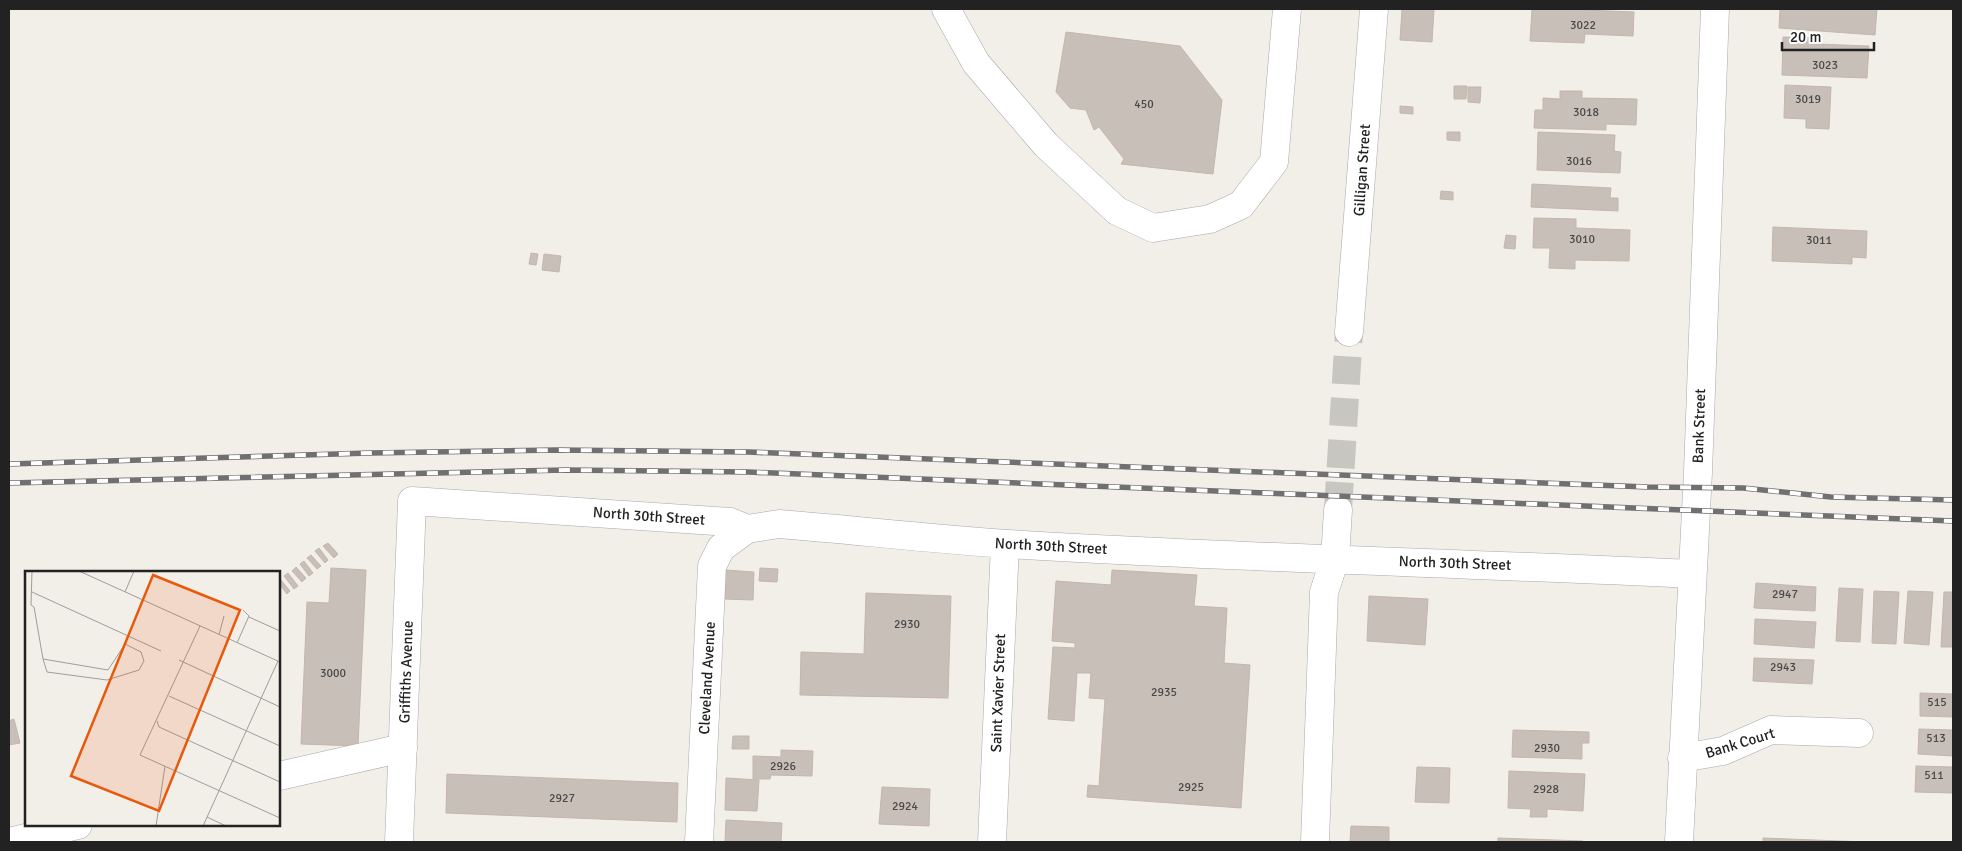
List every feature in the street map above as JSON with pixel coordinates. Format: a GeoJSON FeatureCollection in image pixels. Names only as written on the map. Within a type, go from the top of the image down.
{"type":"FeatureCollection","features":[{"type":"Feature","properties":{"kind":"street"},"geometry":{"type":"LineString","coordinates":[[946,9],[976,63],[1046,145],[1117,211],[1153,228],[1210,219],[1241,205],[1274,162],[1288,9]]}},
{"type":"Feature","properties":{"kind":"street","name":"Gilligan Street"},"geometry":{"type":"LineString","coordinates":[[1349,332],[1374,9]]}},
{"type":"Feature","properties":{"kind":"street","name":"Bank Street"},"geometry":{"type":"LineString","coordinates":[[1678,842],[1699,439],[1715,9]]}},
{"type":"Feature","properties":{"kind":"street","name":"North 30th Street"},"geometry":{"type":"LineString","coordinates":[[412,502],[730,522],[747,529],[778,524],[1005,544],[1129,551],[1692,574]]}},
{"type":"Feature","properties":{"kind":"street","name":"Griffiths Avenue"},"geometry":{"type":"LineString","coordinates":[[399,842],[412,502]]}},
{"type":"Feature","properties":{"kind":"street"},"geometry":{"type":"LineString","coordinates":[[1314,842],[1324,592],[1335,558],[1338,510]]}},
{"type":"Feature","properties":{"kind":"street","name":"Cleveland Avenue"},"geometry":{"type":"LineString","coordinates":[[699,842],[712,566],[721,548],[747,529]]}},
{"type":"Feature","properties":{"kind":"street","name":"Saint Xavier Street"},"geometry":{"type":"LineString","coordinates":[[992,842],[1005,544]]}},
{"type":"Feature","properties":{"kind":"street","name":"Bank Court"},"geometry":{"type":"LineString","coordinates":[[1682,758],[1723,751],[1771,730],[1859,732]]}},
{"type":"Feature","properties":{"kind":"street"},"geometry":{"type":"LineString","coordinates":[[280,776],[403,748]]}},
{"type":"Feature","properties":{"kind":"street"},"geometry":{"type":"LineString","coordinates":[[9,842],[74,826]]}},
{"type":"Feature","properties":{"kind":"building"},"geometry":{"type":"Polygon","coordinates":[[[1402,9],[1434,9],[1432,42],[1400,40],[1402,9]]]}},
{"type":"Feature","properties":{"kind":"building"},"geometry":{"type":"Polygon","coordinates":[[[1532,9],[1586,9],[1634,12],[1633,36],[1585,34],[1584,43],[1530,41],[1532,9]]]}},
{"type":"Feature","properties":{"kind":"building"},"geometry":{"type":"Polygon","coordinates":[[[1780,9],[1877,9],[1875,35],[1779,28],[1780,9]]]}},
{"type":"Feature","properties":{"kind":"building"},"geometry":{"type":"Polygon","coordinates":[[[1066,32],[1180,46],[1222,100],[1213,174],[1121,164],[1124,159],[1099,127],[1094,130],[1086,110],[1070,108],[1056,92],[1066,32]]]}},
{"type":"Feature","properties":{"kind":"building"},"geometry":{"type":"Polygon","coordinates":[[[1783,37],[1817,38],[1817,44],[1869,46],[1867,78],[1782,75],[1783,37]]]}},
{"type":"Feature","properties":{"kind":"building"},"geometry":{"type":"Polygon","coordinates":[[[1785,85],[1831,87],[1829,129],[1806,128],[1806,119],[1784,118],[1785,85]]]}},
{"type":"Feature","properties":{"kind":"building"},"geometry":{"type":"Polygon","coordinates":[[[1454,86],[1467,86],[1466,99],[1454,99],[1454,86]]]}},
{"type":"Feature","properties":{"kind":"building"},"geometry":{"type":"Polygon","coordinates":[[[1468,87],[1481,87],[1480,103],[1468,102],[1468,87]]]}},
{"type":"Feature","properties":{"kind":"building"},"geometry":{"type":"Polygon","coordinates":[[[1560,91],[1582,91],[1582,98],[1637,99],[1636,125],[1606,124],[1606,130],[1534,128],[1535,110],[1543,110],[1543,98],[1560,99],[1560,91]]]}},
{"type":"Feature","properties":{"kind":"building"},"geometry":{"type":"Polygon","coordinates":[[[1400,106],[1413,107],[1413,114],[1400,113],[1400,106]]]}},
{"type":"Feature","properties":{"kind":"building"},"geometry":{"type":"Polygon","coordinates":[[[1447,132],[1460,132],[1460,141],[1447,140],[1447,132]]]}},
{"type":"Feature","properties":{"kind":"building"},"geometry":{"type":"Polygon","coordinates":[[[1538,132],[1615,135],[1614,151],[1621,152],[1620,173],[1537,170],[1538,132]]]}},
{"type":"Feature","properties":{"kind":"building"},"geometry":{"type":"Polygon","coordinates":[[[1532,184],[1611,188],[1610,198],[1618,198],[1618,211],[1531,207],[1532,184]]]}},
{"type":"Feature","properties":{"kind":"building"},"geometry":{"type":"Polygon","coordinates":[[[1441,191],[1453,192],[1453,200],[1440,199],[1441,191]]]}},
{"type":"Feature","properties":{"kind":"building"},"geometry":{"type":"Polygon","coordinates":[[[1534,218],[1576,219],[1576,228],[1630,230],[1629,261],[1575,260],[1575,269],[1549,268],[1550,248],[1533,248],[1534,218]]]}},
{"type":"Feature","properties":{"kind":"building"},"geometry":{"type":"Polygon","coordinates":[[[1773,227],[1867,231],[1866,258],[1852,257],[1852,264],[1772,261],[1773,227]]]}},
{"type":"Feature","properties":{"kind":"building"},"geometry":{"type":"Polygon","coordinates":[[[1506,235],[1516,236],[1515,249],[1504,248],[1506,235]]]}},
{"type":"Feature","properties":{"kind":"building"},"geometry":{"type":"Polygon","coordinates":[[[531,253],[538,254],[536,265],[529,264],[531,253]]]}},
{"type":"Feature","properties":{"kind":"building"},"geometry":{"type":"Polygon","coordinates":[[[544,254],[561,256],[559,272],[542,270],[544,254]]]}},
{"type":"Feature","properties":{"kind":"building"},"geometry":{"type":"Polygon","coordinates":[[[328,543],[338,554],[334,558],[323,546],[328,543]]]}},
{"type":"Feature","properties":{"kind":"building"},"geometry":{"type":"Polygon","coordinates":[[[319,548],[328,560],[325,563],[315,551],[319,548]]]}},
{"type":"Feature","properties":{"kind":"building"},"geometry":{"type":"Polygon","coordinates":[[[311,555],[321,566],[317,569],[307,558],[311,555]]]}},
{"type":"Feature","properties":{"kind":"building"},"geometry":{"type":"Polygon","coordinates":[[[304,561],[313,573],[309,576],[300,564],[304,561]]]}},
{"type":"Feature","properties":{"kind":"building"},"geometry":{"type":"Polygon","coordinates":[[[296,567],[306,578],[302,582],[292,571],[296,567]]]}},
{"type":"Feature","properties":{"kind":"building"},"geometry":{"type":"Polygon","coordinates":[[[331,568],[366,570],[358,746],[301,744],[307,602],[329,603],[331,568]]]}},
{"type":"Feature","properties":{"kind":"building"},"geometry":{"type":"Polygon","coordinates":[[[760,568],[778,569],[777,582],[759,581],[760,568]]]}},
{"type":"Feature","properties":{"kind":"building"},"geometry":{"type":"Polygon","coordinates":[[[726,570],[754,572],[753,600],[724,599],[726,570]]]}},
{"type":"Feature","properties":{"kind":"building"},"geometry":{"type":"Polygon","coordinates":[[[1112,570],[1197,575],[1194,606],[1227,608],[1224,663],[1250,665],[1241,808],[1087,797],[1088,785],[1099,786],[1105,699],[1089,698],[1091,673],[1077,673],[1074,721],[1048,719],[1053,647],[1075,648],[1075,643],[1052,641],[1056,581],[1111,585],[1112,570]]]}},
{"type":"Feature","properties":{"kind":"building"},"geometry":{"type":"Polygon","coordinates":[[[288,573],[298,586],[294,589],[284,576],[288,573]]]}},
{"type":"Feature","properties":{"kind":"building"},"geometry":{"type":"Polygon","coordinates":[[[280,579],[290,591],[287,594],[280,585],[280,579]]]}},
{"type":"Feature","properties":{"kind":"building"},"geometry":{"type":"Polygon","coordinates":[[[1756,583],[1816,587],[1815,611],[1754,608],[1756,583]]]}},
{"type":"Feature","properties":{"kind":"building"},"geometry":{"type":"Polygon","coordinates":[[[1839,588],[1863,589],[1860,642],[1836,641],[1839,588]]]}},
{"type":"Feature","properties":{"kind":"building"},"geometry":{"type":"Polygon","coordinates":[[[1874,591],[1899,592],[1896,644],[1872,643],[1874,591]]]}},
{"type":"Feature","properties":{"kind":"building"},"geometry":{"type":"Polygon","coordinates":[[[1908,591],[1933,592],[1929,645],[1904,643],[1908,591]]]}},
{"type":"Feature","properties":{"kind":"building"},"geometry":{"type":"Polygon","coordinates":[[[1944,592],[1953,592],[1953,647],[1941,647],[1944,592]]]}},
{"type":"Feature","properties":{"kind":"building"},"geometry":{"type":"Polygon","coordinates":[[[866,593],[951,596],[948,698],[800,695],[801,652],[864,654],[866,593]]]}},
{"type":"Feature","properties":{"kind":"building"},"geometry":{"type":"Polygon","coordinates":[[[1369,596],[1428,599],[1425,645],[1367,641],[1369,596]]]}},
{"type":"Feature","properties":{"kind":"building"},"geometry":{"type":"Polygon","coordinates":[[[1755,619],[1816,622],[1814,648],[1754,644],[1755,619]]]}},
{"type":"Feature","properties":{"kind":"building"},"geometry":{"type":"Polygon","coordinates":[[[1754,658],[1814,660],[1812,684],[1753,681],[1754,658]]]}},
{"type":"Feature","properties":{"kind":"building"},"geometry":{"type":"Polygon","coordinates":[[[1920,693],[1953,694],[1953,717],[1920,716],[1920,693]]]}},
{"type":"Feature","properties":{"kind":"building"},"geometry":{"type":"Polygon","coordinates":[[[14,719],[20,743],[9,745],[9,721],[14,719]]]}},
{"type":"Feature","properties":{"kind":"building"},"geometry":{"type":"Polygon","coordinates":[[[1919,729],[1953,730],[1953,756],[1918,754],[1919,729]]]}},
{"type":"Feature","properties":{"kind":"building"},"geometry":{"type":"Polygon","coordinates":[[[1513,730],[1589,732],[1589,743],[1582,743],[1582,759],[1512,757],[1513,730]]]}},
{"type":"Feature","properties":{"kind":"building"},"geometry":{"type":"Polygon","coordinates":[[[733,736],[749,736],[749,749],[732,749],[733,736]]]}},
{"type":"Feature","properties":{"kind":"building"},"geometry":{"type":"Polygon","coordinates":[[[781,750],[813,751],[812,776],[771,775],[770,779],[753,779],[753,756],[781,757],[781,750]]]}},
{"type":"Feature","properties":{"kind":"building"},"geometry":{"type":"Polygon","coordinates":[[[1916,766],[1953,767],[1953,793],[1915,792],[1916,766]]]}},
{"type":"Feature","properties":{"kind":"building"},"geometry":{"type":"Polygon","coordinates":[[[1417,767],[1450,768],[1449,803],[1415,802],[1417,767]]]}},
{"type":"Feature","properties":{"kind":"building"},"geometry":{"type":"Polygon","coordinates":[[[1509,771],[1585,774],[1583,811],[1547,809],[1547,817],[1530,817],[1531,809],[1508,808],[1509,771]]]}},
{"type":"Feature","properties":{"kind":"building"},"geometry":{"type":"Polygon","coordinates":[[[447,774],[678,783],[677,822],[446,813],[447,774]]]}},
{"type":"Feature","properties":{"kind":"building"},"geometry":{"type":"Polygon","coordinates":[[[726,778],[759,780],[757,811],[725,810],[726,778]]]}},
{"type":"Feature","properties":{"kind":"building"},"geometry":{"type":"Polygon","coordinates":[[[882,787],[930,789],[929,826],[879,824],[882,787]]]}},
{"type":"Feature","properties":{"kind":"building"},"geometry":{"type":"Polygon","coordinates":[[[726,820],[782,823],[781,842],[725,842],[726,820]]]}},
{"type":"Feature","properties":{"kind":"building"},"geometry":{"type":"Polygon","coordinates":[[[1351,826],[1389,827],[1389,842],[1350,842],[1351,826]]]}},
{"type":"Feature","properties":{"kind":"building"},"geometry":{"type":"Polygon","coordinates":[[[1498,838],[1583,841],[1583,842],[1498,842],[1498,838]]]}},
{"type":"Feature","properties":{"kind":"building"},"geometry":{"type":"Polygon","coordinates":[[[1763,838],[1866,842],[1763,842],[1763,838]]]}},
{"type":"Feature","properties":{"kind":"tunnel"},"geometry":{"type":"LineString","coordinates":[[1338,510],[1349,332]]}},
{"type":"Feature","properties":{"kind":"railway"},"geometry":{"type":"LineString","coordinates":[[9,464],[370,453],[557,450],[748,452],[1647,487],[1743,488],[1831,497],[1953,500]]}},
{"type":"Feature","properties":{"kind":"railway"},"geometry":{"type":"LineString","coordinates":[[9,483],[566,470],[748,472],[1953,521]]}}]}
